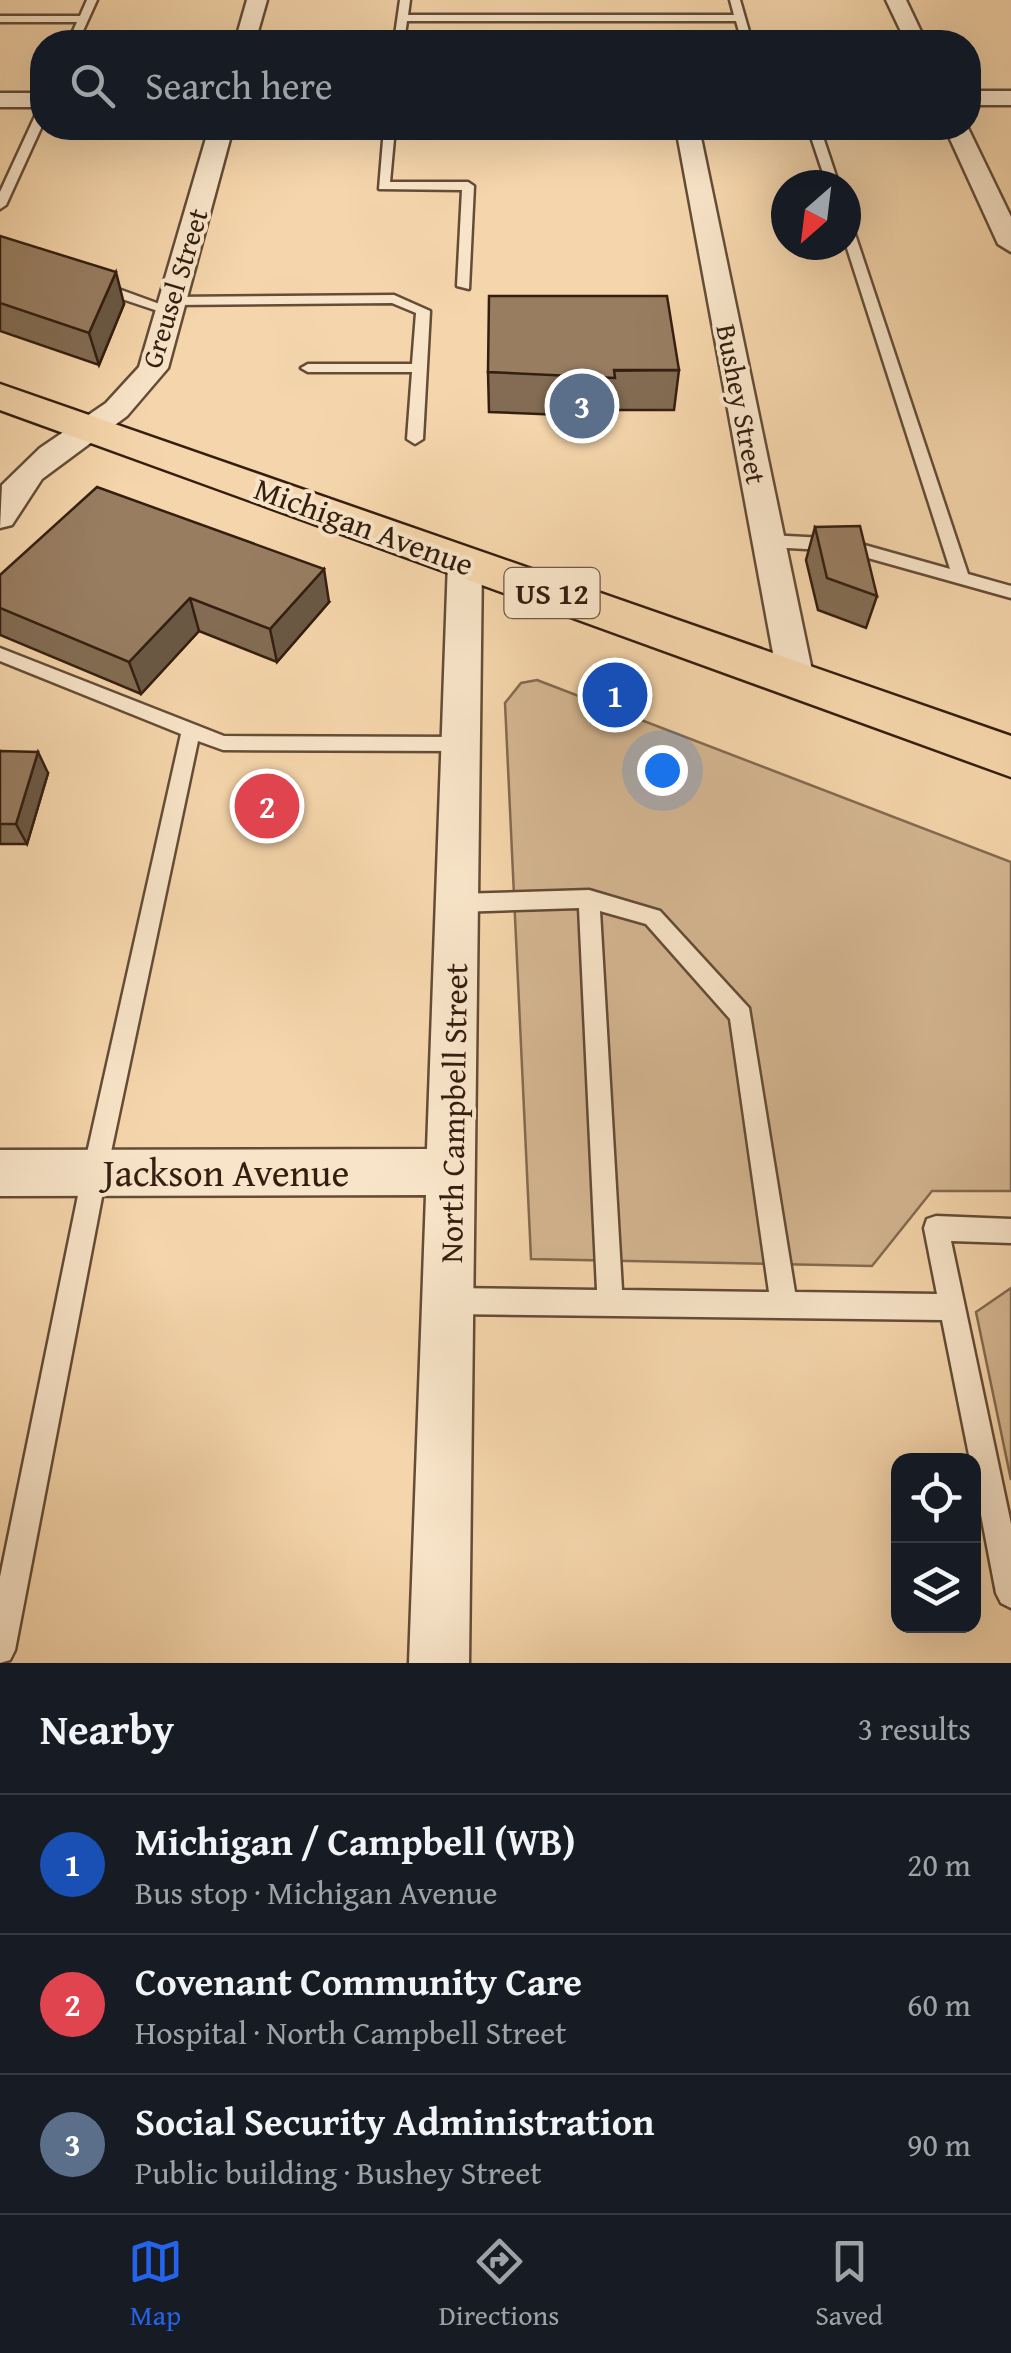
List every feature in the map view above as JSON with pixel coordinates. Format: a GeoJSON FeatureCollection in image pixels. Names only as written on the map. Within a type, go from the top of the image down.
{"type":"FeatureCollection","features":[{"type":"Feature","properties":{"kind":"main road","name":"Michigan Avenue"},"geometry":{"type":"LineString","coordinates":[[0,396],[1011,757]]}},
{"type":"Feature","properties":{"kind":"street"},"geometry":{"type":"LineString","coordinates":[[247,30],[256,0]]}},
{"type":"Feature","properties":{"kind":"street"},"geometry":{"type":"LineString","coordinates":[[896,0],[910,30]]}},
{"type":"Feature","properties":{"kind":"street"},"geometry":{"type":"LineString","coordinates":[[981,98],[1011,98]]}},
{"type":"Feature","properties":{"kind":"street"},"geometry":{"type":"LineString","coordinates":[[0,100],[30,100]]}},
{"type":"Feature","properties":{"kind":"street","name":"Greusel Street"},"geometry":{"type":"LineString","coordinates":[[0,517],[21,478],[93,429],[144,384],[153,368],[218,140]]}},
{"type":"Feature","properties":{"kind":"street","name":"Bushey Street"},"geometry":{"type":"LineString","coordinates":[[690,140],[796,680]]}},
{"type":"Feature","properties":{"kind":"street"},"geometry":{"type":"LineString","coordinates":[[962,140],[1011,244]]}},
{"type":"Feature","properties":{"kind":"street","name":"North Campbell Street"},"geometry":{"type":"LineString","coordinates":[[439,1663],[465,562]]}},
{"type":"Feature","properties":{"kind":"street","name":"Jackson Avenue"},"geometry":{"type":"LineString","coordinates":[[0,1173],[453,1172]]}},
{"type":"Feature","properties":{"kind":"lane"},"geometry":{"type":"LineString","coordinates":[[78,30],[92,0]]}},
{"type":"Feature","properties":{"kind":"lane"},"geometry":{"type":"LineString","coordinates":[[400,30],[405,0]]}},
{"type":"Feature","properties":{"kind":"lane"},"geometry":{"type":"LineString","coordinates":[[735,0],[744,30]]}},
{"type":"Feature","properties":{"kind":"lane"},"geometry":{"type":"LineString","coordinates":[[402,18],[740,18]]}},
{"type":"Feature","properties":{"kind":"lane"},"geometry":{"type":"LineString","coordinates":[[0,19],[84,19]]}},
{"type":"Feature","properties":{"kind":"lane"},"geometry":{"type":"LineString","coordinates":[[0,205],[30,140]]}},
{"type":"Feature","properties":{"kind":"lane"},"geometry":{"type":"LineString","coordinates":[[387,140],[382,186],[468,186],[464,286]]}},
{"type":"Feature","properties":{"kind":"lane"},"geometry":{"type":"LineString","coordinates":[[818,140],[828,170]]}},
{"type":"Feature","properties":{"kind":"lane"},"geometry":{"type":"LineString","coordinates":[[857,260],[961,578]]}},
{"type":"Feature","properties":{"kind":"lane"},"geometry":{"type":"LineString","coordinates":[[84,282],[171,305],[394,299],[413,304],[423,311],[414,438]]}},
{"type":"Feature","properties":{"kind":"lane"},"geometry":{"type":"LineString","coordinates":[[308,368],[419,368]]}},
{"type":"Feature","properties":{"kind":"lane"},"geometry":{"type":"LineString","coordinates":[[769,540],[843,545],[1011,592]]}},
{"type":"Feature","properties":{"kind":"lane"},"geometry":{"type":"LineString","coordinates":[[0,654],[223,743],[462,744]]}},
{"type":"Feature","properties":{"kind":"lane"},"geometry":{"type":"LineString","coordinates":[[0,1650],[95,1171],[191,729]]}},
{"type":"Feature","properties":{"kind":"lane"},"geometry":{"type":"LineString","coordinates":[[589,899],[610,1303]]}},
{"type":"Feature","properties":{"kind":"lane"},"geometry":{"type":"LineString","coordinates":[[458,903],[589,899],[653,918],[741,1015],[784,1304]]}},
{"type":"Feature","properties":{"kind":"lane"},"geometry":{"type":"LineString","coordinates":[[1011,1230],[936,1228],[1011,1592]]}},
{"type":"Feature","properties":{"kind":"lane"},"geometry":{"type":"LineString","coordinates":[[449,1301],[952,1307]]}},
{"type":"Feature","properties":{"kind":"shaded area"},"geometry":{"type":"Polygon","coordinates":[[[537,680],[1011,862],[1011,1191],[932,1191],[872,1266],[531,1259],[505,703],[521,683],[537,680]]]}},
{"type":"Feature","properties":{"kind":"shaded area"},"geometry":{"type":"Polygon","coordinates":[[[1011,1288],[1011,1480],[976,1312],[1011,1288]]]}},
{"type":"Feature","properties":{"kind":"building"},"geometry":{"type":"Polygon","coordinates":[[[0,236],[116,272],[89,333],[0,303],[0,236]]]}},
{"type":"Feature","properties":{"kind":"building"},"geometry":{"type":"Polygon","coordinates":[[[489,296],[667,296],[679,370],[614,370],[615,378],[488,372],[489,296]]]}},
{"type":"Feature","properties":{"kind":"building"},"geometry":{"type":"Polygon","coordinates":[[[97,487],[324,569],[270,629],[190,598],[129,662],[0,608],[0,575],[97,487]]]}},
{"type":"Feature","properties":{"kind":"building"},"geometry":{"type":"Polygon","coordinates":[[[860,526],[877,596],[827,578],[815,527],[860,526]]]}},
{"type":"Feature","properties":{"kind":"building"},"geometry":{"type":"Polygon","coordinates":[[[0,751],[38,752],[16,824],[0,824],[0,751]]]}},
{"type":"Feature","properties":{"kind":"place","name":"Social Security Administration"},"geometry":{"type":"Point","coordinates":[582,406]}},
{"type":"Feature","properties":{"kind":"place","name":"Michigan / Campbell (WB)"},"geometry":{"type":"Point","coordinates":[615,695]}},
{"type":"Feature","properties":{"kind":"place","name":"Covenant Community Care"},"geometry":{"type":"Point","coordinates":[267,806]}}]}
